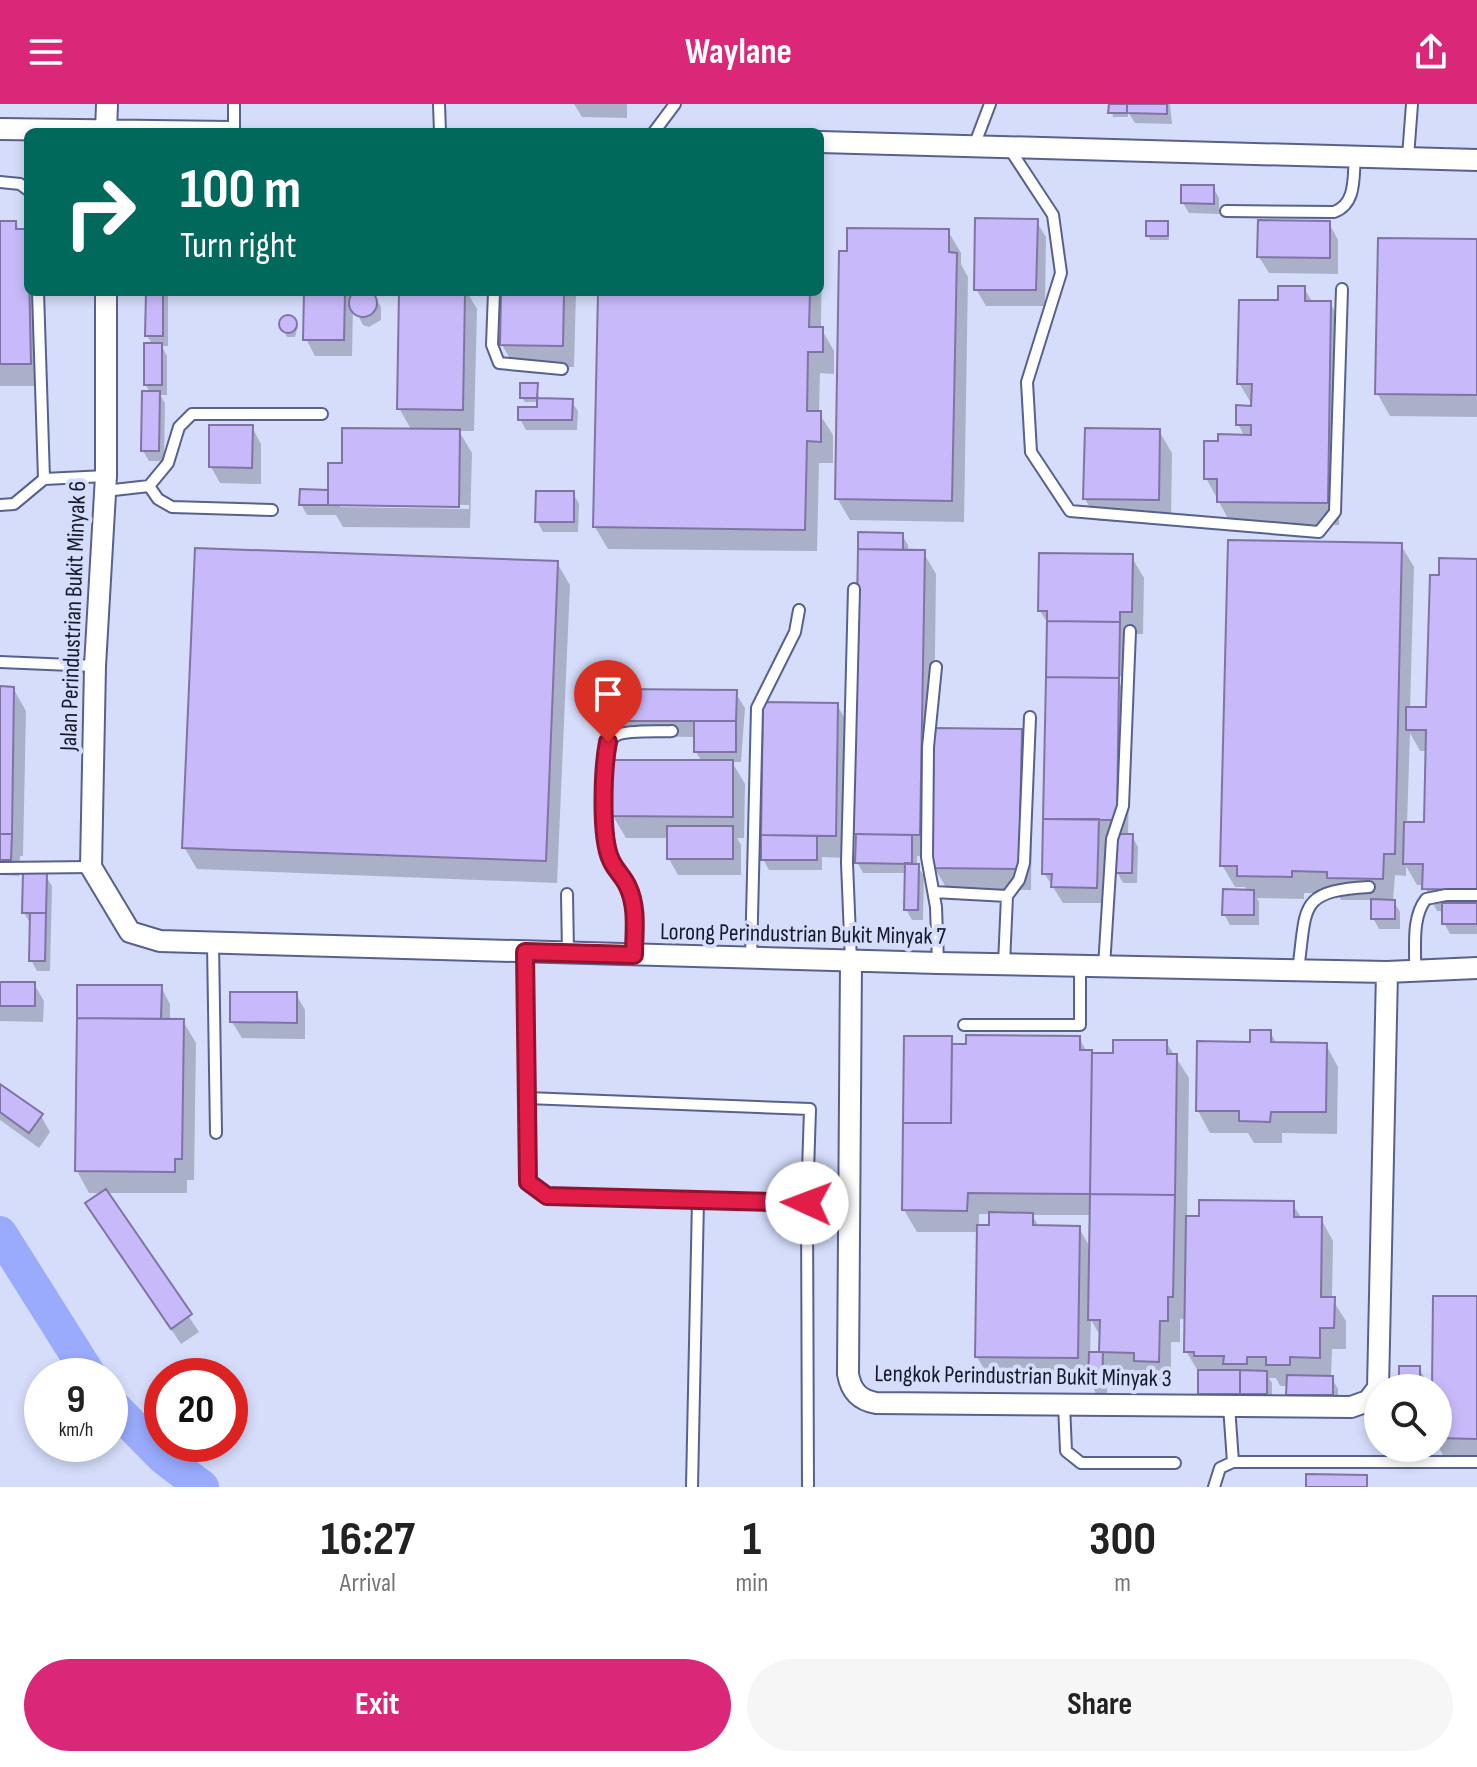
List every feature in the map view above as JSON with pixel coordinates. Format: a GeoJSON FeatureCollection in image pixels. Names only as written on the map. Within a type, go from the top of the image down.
{"type":"FeatureCollection","features":[{"type":"Feature","properties":{"kind":"street"},"geometry":{"type":"LineString","coordinates":[[106,128],[107,104]]}},
{"type":"Feature","properties":{"kind":"street"},"geometry":{"type":"LineString","coordinates":[[0,129],[24,130]]}},
{"type":"Feature","properties":{"kind":"street"},"geometry":{"type":"LineString","coordinates":[[824,142],[1477,160]]}},
{"type":"Feature","properties":{"kind":"street","name":"Jalan Perindustrian Bukit Minyak 6"},"geometry":{"type":"LineString","coordinates":[[91,867],[95,666],[105,483],[106,296]]}},
{"type":"Feature","properties":{"kind":"street","name":"Lorong Perindustrian Bukit Minyak 7"},"geometry":{"type":"LineString","coordinates":[[91,867],[130,932],[160,941],[1104,967],[1387,972],[1477,968]]}},
{"type":"Feature","properties":{"kind":"street","name":"Lengkok Perindustrian Bukit Minyak 3"},"geometry":{"type":"LineString","coordinates":[[851,961],[848,1374],[853,1391],[876,1403],[1351,1407],[1364,1402]]}},
{"type":"Feature","properties":{"kind":"street","name":"Lengkok Perindustrian Bukit Minyak 3"},"geometry":{"type":"LineString","coordinates":[[1378,1374],[1387,972]]}},
{"type":"Feature","properties":{"kind":"lane"},"geometry":{"type":"LineString","coordinates":[[232,128],[234,104]]}},
{"type":"Feature","properties":{"kind":"lane"},"geometry":{"type":"LineString","coordinates":[[439,104],[440,128]]}},
{"type":"Feature","properties":{"kind":"lane"},"geometry":{"type":"LineString","coordinates":[[657,128],[675,104]]}},
{"type":"Feature","properties":{"kind":"lane"},"geometry":{"type":"LineString","coordinates":[[974,146],[990,104]]}},
{"type":"Feature","properties":{"kind":"lane"},"geometry":{"type":"LineString","coordinates":[[1408,157],[1412,104]]}},
{"type":"Feature","properties":{"kind":"lane"},"geometry":{"type":"LineString","coordinates":[[1008,147],[1053,215],[1061,273],[1027,382],[1031,452],[1070,511],[1319,532],[1335,512],[1342,289]]}},
{"type":"Feature","properties":{"kind":"lane"},"geometry":{"type":"LineString","coordinates":[[1226,211],[1334,212],[1342,209],[1349,202],[1351,194],[1355,156]]}},
{"type":"Feature","properties":{"kind":"lane"},"geometry":{"type":"LineString","coordinates":[[0,182],[24,187]]}},
{"type":"Feature","properties":{"kind":"lane"},"geometry":{"type":"LineString","coordinates":[[38,296],[44,479]]}},
{"type":"Feature","properties":{"kind":"lane"},"geometry":{"type":"LineString","coordinates":[[494,296],[492,345],[499,363],[562,369]]}},
{"type":"Feature","properties":{"kind":"lane"},"geometry":{"type":"LineString","coordinates":[[149,486],[168,463],[179,427],[192,414],[322,414]]}},
{"type":"Feature","properties":{"kind":"lane"},"geometry":{"type":"LineString","coordinates":[[0,505],[14,504],[44,479],[149,486]]}},
{"type":"Feature","properties":{"kind":"lane"},"geometry":{"type":"LineString","coordinates":[[149,486],[158,499],[172,507],[272,510]]}},
{"type":"Feature","properties":{"kind":"lane"},"geometry":{"type":"LineString","coordinates":[[851,961],[847,863],[854,589]]}},
{"type":"Feature","properties":{"kind":"lane"},"geometry":{"type":"LineString","coordinates":[[751,959],[757,708],[795,632],[799,610]]}},
{"type":"Feature","properties":{"kind":"lane"},"geometry":{"type":"LineString","coordinates":[[1104,967],[1112,839],[1123,806],[1130,631]]}},
{"type":"Feature","properties":{"kind":"lane"},"geometry":{"type":"LineString","coordinates":[[0,662],[95,666]]}},
{"type":"Feature","properties":{"kind":"lane"},"geometry":{"type":"LineString","coordinates":[[936,667],[928,763],[927,857],[934,892],[938,963]]}},
{"type":"Feature","properties":{"kind":"lane"},"geometry":{"type":"LineString","coordinates":[[1004,964],[1007,896],[1019,880],[1024,863],[1030,717]]}},
{"type":"Feature","properties":{"kind":"lane"},"geometry":{"type":"LineString","coordinates":[[634,955],[634,907],[628,887],[610,860],[604,831],[608,742],[618,734],[672,731]]}},
{"type":"Feature","properties":{"kind":"lane"},"geometry":{"type":"LineString","coordinates":[[0,868],[91,867]]}},
{"type":"Feature","properties":{"kind":"lane"},"geometry":{"type":"LineString","coordinates":[[1298,970],[1306,914],[1316,896],[1334,889],[1369,887]]}},
{"type":"Feature","properties":{"kind":"lane"},"geometry":{"type":"LineString","coordinates":[[934,892],[1007,896]]}},
{"type":"Feature","properties":{"kind":"lane"},"geometry":{"type":"LineString","coordinates":[[567,894],[568,953]]}},
{"type":"Feature","properties":{"kind":"lane"},"geometry":{"type":"LineString","coordinates":[[1415,972],[1419,907],[1426,899],[1446,895],[1477,895]]}},
{"type":"Feature","properties":{"kind":"lane"},"geometry":{"type":"LineString","coordinates":[[213,943],[216,1133]]}},
{"type":"Feature","properties":{"kind":"lane"},"geometry":{"type":"LineString","coordinates":[[525,952],[528,1182],[547,1196],[807,1203]]}},
{"type":"Feature","properties":{"kind":"lane"},"geometry":{"type":"LineString","coordinates":[[964,1025],[1080,1025],[1080,966]]}},
{"type":"Feature","properties":{"kind":"lane"},"geometry":{"type":"LineString","coordinates":[[527,1098],[810,1109],[807,1203],[808,1487]]}},
{"type":"Feature","properties":{"kind":"lane"},"geometry":{"type":"LineString","coordinates":[[692,1487],[698,1200]]}},
{"type":"Feature","properties":{"kind":"lane"},"geometry":{"type":"LineString","coordinates":[[1064,1404],[1066,1451],[1081,1463],[1175,1463]]}},
{"type":"Feature","properties":{"kind":"lane"},"geometry":{"type":"LineString","coordinates":[[1229,1406],[1233,1462]]}},
{"type":"Feature","properties":{"kind":"lane"},"geometry":{"type":"LineString","coordinates":[[1214,1487],[1220,1468],[1233,1462],[1477,1462]]}},
{"type":"Feature","properties":{"kind":"building"},"geometry":{"type":"Polygon","coordinates":[[[1109,104],[1127,104],[1127,113],[1108,113],[1109,104]]]}},
{"type":"Feature","properties":{"kind":"building"},"geometry":{"type":"Polygon","coordinates":[[[1127,104],[1167,104],[1167,114],[1127,113],[1127,104]]]}},
{"type":"Feature","properties":{"kind":"building"},"geometry":{"type":"Polygon","coordinates":[[[1181,185],[1214,185],[1214,204],[1181,203],[1181,185]]]}},
{"type":"Feature","properties":{"kind":"building"},"geometry":{"type":"Polygon","coordinates":[[[975,218],[1038,219],[1036,290],[974,290],[975,218]]]}},
{"type":"Feature","properties":{"kind":"building"},"geometry":{"type":"Polygon","coordinates":[[[1258,220],[1330,221],[1330,258],[1257,257],[1258,220]]]}},
{"type":"Feature","properties":{"kind":"building"},"geometry":{"type":"Polygon","coordinates":[[[0,221],[16,221],[16,229],[24,229],[24,296],[29,296],[31,364],[0,364],[0,221]]]}},
{"type":"Feature","properties":{"kind":"building"},"geometry":{"type":"Polygon","coordinates":[[[1146,221],[1168,221],[1168,236],[1146,236],[1146,221]]]}},
{"type":"Feature","properties":{"kind":"building"},"geometry":{"type":"Polygon","coordinates":[[[847,228],[949,229],[949,252],[957,253],[952,501],[835,499],[839,251],[847,251],[847,228]]]}},
{"type":"Feature","properties":{"kind":"building"},"geometry":{"type":"Polygon","coordinates":[[[1378,238],[1477,239],[1477,395],[1375,394],[1378,238]]]}},
{"type":"Feature","properties":{"kind":"building"},"geometry":{"type":"Polygon","coordinates":[[[1278,286],[1305,286],[1305,301],[1331,301],[1328,503],[1217,502],[1217,479],[1204,479],[1204,441],[1218,441],[1218,434],[1251,435],[1251,425],[1236,425],[1236,405],[1251,406],[1252,384],[1237,384],[1239,300],[1278,300],[1278,286]]]}},
{"type":"Feature","properties":{"kind":"building"},"geometry":{"type":"Polygon","coordinates":[[[146,296],[163,296],[163,336],[145,336],[146,296]]]}},
{"type":"Feature","properties":{"kind":"building"},"geometry":{"type":"Polygon","coordinates":[[[304,296],[345,296],[344,340],[303,340],[304,296]]]}},
{"type":"Feature","properties":{"kind":"building"},"geometry":{"type":"Polygon","coordinates":[[[351,296],[376,298],[376,308],[368,316],[358,316],[350,308],[351,296]]]}},
{"type":"Feature","properties":{"kind":"building"},"geometry":{"type":"Polygon","coordinates":[[[399,296],[465,296],[463,410],[397,409],[399,296]]]}},
{"type":"Feature","properties":{"kind":"building"},"geometry":{"type":"Polygon","coordinates":[[[501,296],[564,296],[563,346],[500,345],[501,296]]]}},
{"type":"Feature","properties":{"kind":"building"},"geometry":{"type":"Polygon","coordinates":[[[598,296],[810,296],[809,327],[823,327],[823,352],[808,352],[807,411],[821,411],[821,442],[807,441],[805,530],[593,527],[598,296]]]}},
{"type":"Feature","properties":{"kind":"building"},"geometry":{"type":"Polygon","coordinates":[[[284,315],[292,315],[297,324],[295,331],[284,333],[279,328],[279,320],[284,315]]]}},
{"type":"Feature","properties":{"kind":"building"},"geometry":{"type":"Polygon","coordinates":[[[144,343],[162,343],[162,385],[144,385],[144,343]]]}},
{"type":"Feature","properties":{"kind":"building"},"geometry":{"type":"Polygon","coordinates":[[[520,383],[538,383],[537,398],[520,398],[520,383]]]}},
{"type":"Feature","properties":{"kind":"building"},"geometry":{"type":"Polygon","coordinates":[[[142,391],[160,391],[159,451],[141,451],[142,391]]]}},
{"type":"Feature","properties":{"kind":"building"},"geometry":{"type":"Polygon","coordinates":[[[537,398],[573,399],[572,420],[518,420],[518,407],[537,407],[537,398]]]}},
{"type":"Feature","properties":{"kind":"building"},"geometry":{"type":"Polygon","coordinates":[[[209,425],[253,425],[252,468],[209,467],[209,425]]]}},
{"type":"Feature","properties":{"kind":"building"},"geometry":{"type":"Polygon","coordinates":[[[342,428],[460,429],[459,507],[328,505],[328,463],[342,463],[342,428]]]}},
{"type":"Feature","properties":{"kind":"building"},"geometry":{"type":"Polygon","coordinates":[[[1085,428],[1160,429],[1159,500],[1083,499],[1085,428]]]}},
{"type":"Feature","properties":{"kind":"building"},"geometry":{"type":"Polygon","coordinates":[[[300,489],[328,490],[328,505],[299,505],[300,489]]]}},
{"type":"Feature","properties":{"kind":"building"},"geometry":{"type":"Polygon","coordinates":[[[536,491],[574,491],[574,522],[535,522],[536,491]]]}},
{"type":"Feature","properties":{"kind":"building"},"geometry":{"type":"Polygon","coordinates":[[[858,532],[903,533],[903,550],[858,549],[858,532]]]}},
{"type":"Feature","properties":{"kind":"building"},"geometry":{"type":"Polygon","coordinates":[[[1228,540],[1402,543],[1395,854],[1384,854],[1383,879],[1327,878],[1327,872],[1292,871],[1292,877],[1237,876],[1237,866],[1220,866],[1228,540]]]}},
{"type":"Feature","properties":{"kind":"building"},"geometry":{"type":"Polygon","coordinates":[[[195,548],[558,561],[546,861],[182,848],[195,548]]]}},
{"type":"Feature","properties":{"kind":"building"},"geometry":{"type":"Polygon","coordinates":[[[858,549],[925,550],[920,835],[853,834],[858,549]]]}},
{"type":"Feature","properties":{"kind":"building"},"geometry":{"type":"Polygon","coordinates":[[[1039,553],[1133,554],[1132,612],[1120,612],[1120,622],[1047,621],[1047,611],[1038,611],[1039,553]]]}},
{"type":"Feature","properties":{"kind":"building"},"geometry":{"type":"Polygon","coordinates":[[[1439,558],[1477,559],[1477,890],[1422,889],[1423,864],[1403,864],[1404,822],[1424,822],[1426,730],[1406,730],[1406,707],[1426,707],[1430,575],[1439,575],[1439,558]]]}},
{"type":"Feature","properties":{"kind":"building"},"geometry":{"type":"Polygon","coordinates":[[[1047,621],[1120,622],[1119,678],[1046,677],[1047,621]]]}},
{"type":"Feature","properties":{"kind":"building"},"geometry":{"type":"Polygon","coordinates":[[[1046,677],[1119,678],[1117,820],[1043,819],[1046,677]]]}},
{"type":"Feature","properties":{"kind":"building"},"geometry":{"type":"Polygon","coordinates":[[[0,686],[14,687],[12,834],[0,834],[0,686]]]}},
{"type":"Feature","properties":{"kind":"building"},"geometry":{"type":"Polygon","coordinates":[[[614,689],[737,690],[736,721],[613,721],[614,689]]]}},
{"type":"Feature","properties":{"kind":"building"},"geometry":{"type":"Polygon","coordinates":[[[763,702],[838,703],[836,836],[761,835],[763,702]]]}},
{"type":"Feature","properties":{"kind":"building"},"geometry":{"type":"Polygon","coordinates":[[[694,721],[736,721],[736,752],[694,752],[694,721]]]}},
{"type":"Feature","properties":{"kind":"building"},"geometry":{"type":"Polygon","coordinates":[[[934,728],[1022,729],[1019,869],[932,868],[934,728]]]}},
{"type":"Feature","properties":{"kind":"building"},"geometry":{"type":"Polygon","coordinates":[[[611,760],[733,760],[733,817],[611,816],[611,760]]]}},
{"type":"Feature","properties":{"kind":"building"},"geometry":{"type":"Polygon","coordinates":[[[1043,819],[1099,819],[1097,888],[1051,887],[1052,874],[1042,874],[1043,819]]]}},
{"type":"Feature","properties":{"kind":"building"},"geometry":{"type":"Polygon","coordinates":[[[667,826],[733,826],[733,859],[667,859],[667,826]]]}},
{"type":"Feature","properties":{"kind":"building"},"geometry":{"type":"Polygon","coordinates":[[[0,834],[12,834],[11,860],[0,860],[0,834]]]}},
{"type":"Feature","properties":{"kind":"building"},"geometry":{"type":"Polygon","coordinates":[[[856,834],[912,835],[912,864],[855,863],[856,834]]]}},
{"type":"Feature","properties":{"kind":"building"},"geometry":{"type":"Polygon","coordinates":[[[1116,834],[1133,834],[1132,873],[1115,873],[1116,834]]]}},
{"type":"Feature","properties":{"kind":"building"},"geometry":{"type":"Polygon","coordinates":[[[761,835],[817,836],[817,860],[761,860],[761,835]]]}},
{"type":"Feature","properties":{"kind":"building"},"geometry":{"type":"Polygon","coordinates":[[[905,863],[919,864],[918,910],[904,910],[905,863]]]}},
{"type":"Feature","properties":{"kind":"building"},"geometry":{"type":"Polygon","coordinates":[[[23,873],[47,873],[46,913],[22,913],[23,873]]]}},
{"type":"Feature","properties":{"kind":"building"},"geometry":{"type":"Polygon","coordinates":[[[1223,889],[1254,890],[1254,915],[1222,915],[1223,889]]]}},
{"type":"Feature","properties":{"kind":"building"},"geometry":{"type":"Polygon","coordinates":[[[1371,899],[1395,900],[1395,919],[1371,919],[1371,899]]]}},
{"type":"Feature","properties":{"kind":"building"},"geometry":{"type":"Polygon","coordinates":[[[1442,903],[1477,903],[1477,924],[1442,924],[1442,903]]]}},
{"type":"Feature","properties":{"kind":"building"},"geometry":{"type":"Polygon","coordinates":[[[30,913],[46,913],[45,961],[29,961],[30,913]]]}},
{"type":"Feature","properties":{"kind":"building"},"geometry":{"type":"Polygon","coordinates":[[[0,982],[35,982],[35,1006],[0,1006],[0,982]]]}},
{"type":"Feature","properties":{"kind":"building"},"geometry":{"type":"Polygon","coordinates":[[[77,985],[162,985],[161,1019],[77,1018],[77,985]]]}},
{"type":"Feature","properties":{"kind":"building"},"geometry":{"type":"Polygon","coordinates":[[[230,992],[297,992],[297,1023],[230,1022],[230,992]]]}},
{"type":"Feature","properties":{"kind":"building"},"geometry":{"type":"Polygon","coordinates":[[[77,1018],[184,1019],[182,1159],[175,1159],[175,1172],[75,1171],[77,1018]]]}},
{"type":"Feature","properties":{"kind":"building"},"geometry":{"type":"Polygon","coordinates":[[[1250,1030],[1271,1030],[1271,1042],[1327,1043],[1326,1112],[1271,1112],[1270,1122],[1239,1121],[1239,1111],[1196,1111],[1197,1041],[1250,1042],[1250,1030]]]}},
{"type":"Feature","properties":{"kind":"building"},"geometry":{"type":"Polygon","coordinates":[[[966,1035],[1080,1036],[1080,1050],[1092,1050],[1090,1194],[968,1193],[967,1211],[902,1210],[903,1123],[951,1123],[952,1044],[966,1044],[966,1035]]]}},
{"type":"Feature","properties":{"kind":"building"},"geometry":{"type":"Polygon","coordinates":[[[904,1036],[952,1036],[951,1123],[903,1123],[904,1036]]]}},
{"type":"Feature","properties":{"kind":"building"},"geometry":{"type":"Polygon","coordinates":[[[1113,1040],[1167,1040],[1167,1054],[1177,1054],[1175,1195],[1090,1194],[1092,1053],[1113,1053],[1113,1040]]]}},
{"type":"Feature","properties":{"kind":"building"},"geometry":{"type":"Polygon","coordinates":[[[0,1084],[43,1114],[29,1133],[0,1112],[0,1084]]]}},
{"type":"Feature","properties":{"kind":"building"},"geometry":{"type":"Polygon","coordinates":[[[106,1189],[192,1314],[171,1329],[85,1203],[106,1189]]]}},
{"type":"Feature","properties":{"kind":"building"},"geometry":{"type":"Polygon","coordinates":[[[1090,1194],[1175,1195],[1173,1297],[1168,1297],[1168,1321],[1160,1321],[1159,1362],[1134,1361],[1134,1353],[1099,1352],[1100,1320],[1088,1320],[1090,1194]]]}},
{"type":"Feature","properties":{"kind":"building"},"geometry":{"type":"Polygon","coordinates":[[[1199,1200],[1294,1201],[1294,1217],[1322,1217],[1321,1297],[1335,1297],[1334,1328],[1320,1328],[1320,1358],[1290,1357],[1290,1365],[1266,1365],[1266,1357],[1247,1357],[1247,1364],[1223,1364],[1224,1356],[1194,1356],[1194,1352],[1184,1352],[1186,1216],[1199,1216],[1199,1200]]]}},
{"type":"Feature","properties":{"kind":"building"},"geometry":{"type":"Polygon","coordinates":[[[989,1212],[1033,1213],[1033,1225],[1080,1226],[1078,1358],[975,1357],[977,1225],[989,1225],[989,1212]]]}},
{"type":"Feature","properties":{"kind":"building"},"geometry":{"type":"Polygon","coordinates":[[[1433,1296],[1477,1296],[1477,1439],[1452,1438],[1452,1374],[1432,1374],[1433,1296]]]}},
{"type":"Feature","properties":{"kind":"building"},"geometry":{"type":"Polygon","coordinates":[[[1089,1352],[1103,1352],[1102,1384],[1088,1384],[1089,1352]]]}},
{"type":"Feature","properties":{"kind":"building"},"geometry":{"type":"Polygon","coordinates":[[[1399,1366],[1420,1366],[1420,1374],[1399,1374],[1399,1366]]]}},
{"type":"Feature","properties":{"kind":"building"},"geometry":{"type":"Polygon","coordinates":[[[1198,1370],[1240,1370],[1240,1394],[1198,1394],[1198,1370]]]}},
{"type":"Feature","properties":{"kind":"building"},"geometry":{"type":"Polygon","coordinates":[[[1240,1370],[1267,1371],[1267,1394],[1240,1394],[1240,1370]]]}},
{"type":"Feature","properties":{"kind":"building"},"geometry":{"type":"Polygon","coordinates":[[[1287,1375],[1333,1376],[1333,1395],[1286,1395],[1287,1375]]]}},
{"type":"Feature","properties":{"kind":"building"},"geometry":{"type":"Polygon","coordinates":[[[1306,1474],[1367,1475],[1367,1487],[1306,1487],[1306,1474]]]}},
{"type":"Feature","properties":{"kind":"waterway"},"geometry":{"type":"LineString","coordinates":[[0,1233],[79,1358]]}},
{"type":"Feature","properties":{"kind":"waterway"},"geometry":{"type":"LineString","coordinates":[[128,1421],[164,1458],[202,1487]]}},
{"type":"Feature","properties":{"kind":"route"},"geometry":{"type":"LineString","coordinates":[[608,742],[604,831],[610,860],[628,887],[634,907],[634,955],[525,952],[528,1182],[547,1196],[807,1203]]}}]}
